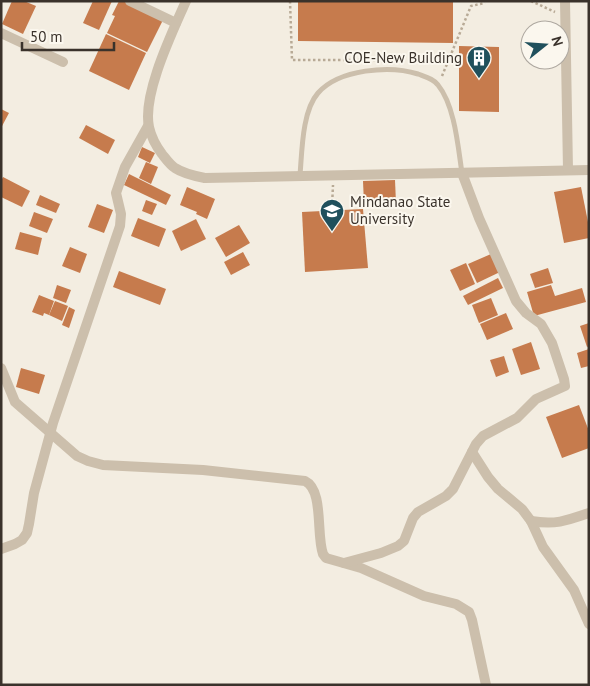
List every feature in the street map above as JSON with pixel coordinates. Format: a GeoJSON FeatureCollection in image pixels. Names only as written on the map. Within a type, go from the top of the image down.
{"type":"FeatureCollection","features":[{"type":"Feature","properties":{"kind":"street"},"geometry":{"type":"LineString","coordinates":[[130,1],[176,24]]}},
{"type":"Feature","properties":{"kind":"street"},"geometry":{"type":"LineString","coordinates":[[186,1],[158,69],[149,105],[148,126],[156,146],[165,158],[175,168],[189,174],[205,178],[589,170]]}},
{"type":"Feature","properties":{"kind":"street"},"geometry":{"type":"LineString","coordinates":[[565,1],[568,170]]}},
{"type":"Feature","properties":{"kind":"street"},"geometry":{"type":"LineString","coordinates":[[1,33],[63,62]]}},
{"type":"Feature","properties":{"kind":"street"},"geometry":{"type":"LineString","coordinates":[[1,549],[22,540],[27,533],[40,466],[53,423],[120,226],[121,214],[116,193],[125,167],[148,126]]}},
{"type":"Feature","properties":{"kind":"street"},"geometry":{"type":"LineString","coordinates":[[342,563],[381,553],[398,546],[404,540],[413,518],[418,512],[446,496],[453,489],[476,444],[483,436],[517,418],[536,399],[562,388],[566,384],[546,330],[542,324],[526,313],[516,301],[479,218],[462,173]]}},
{"type":"Feature","properties":{"kind":"street"},"geometry":{"type":"LineString","coordinates":[[1,368],[15,402],[77,456],[88,462],[103,465],[203,470],[310,483],[316,495],[322,554],[326,558],[361,568],[424,596],[456,604],[468,612],[472,620],[486,685]]}},
{"type":"Feature","properties":{"kind":"street"},"geometry":{"type":"LineString","coordinates":[[472,452],[498,489],[522,509],[531,522],[543,547],[574,590],[589,624]]}},
{"type":"Feature","properties":{"kind":"street"},"geometry":{"type":"LineString","coordinates":[[531,522],[549,524],[589,513]]}},
{"type":"Feature","properties":{"kind":"lane"},"geometry":{"type":"LineString","coordinates":[[300,175],[310,106],[317,94],[326,86],[345,77],[382,68],[415,73],[431,78],[438,84],[449,105],[462,173]]}},
{"type":"Feature","properties":{"kind":"path"},"geometry":{"type":"LineString","coordinates":[[290,1],[292,60],[381,60]]}},
{"type":"Feature","properties":{"kind":"path"},"geometry":{"type":"LineString","coordinates":[[531,1],[566,16]]}},
{"type":"Feature","properties":{"kind":"path"},"geometry":{"type":"LineString","coordinates":[[438,84],[471,6],[484,3]]}},
{"type":"Feature","properties":{"kind":"path"},"geometry":{"type":"LineString","coordinates":[[332,207],[334,174]]}},
{"type":"Feature","properties":{"kind":"building"},"geometry":{"type":"Polygon","coordinates":[[[12,1],[24,1],[36,6],[23,34],[2,24],[12,1]]]}},
{"type":"Feature","properties":{"kind":"building"},"geometry":{"type":"Polygon","coordinates":[[[93,1],[112,1],[99,30],[83,23],[93,1]]]}},
{"type":"Feature","properties":{"kind":"building"},"geometry":{"type":"Polygon","coordinates":[[[119,1],[127,1],[164,18],[147,52],[107,33],[115,16],[112,15],[119,1]]]}},
{"type":"Feature","properties":{"kind":"building"},"geometry":{"type":"Polygon","coordinates":[[[298,1],[453,1],[453,43],[298,41],[298,1]]]}},
{"type":"Feature","properties":{"kind":"building"},"geometry":{"type":"Polygon","coordinates":[[[106,34],[146,53],[129,90],[89,71],[106,34]]]}},
{"type":"Feature","properties":{"kind":"building","name":"COE-New Building"},"geometry":{"type":"Polygon","coordinates":[[[459,46],[499,47],[499,112],[459,111],[459,46]]]}},
{"type":"Feature","properties":{"kind":"building"},"geometry":{"type":"Polygon","coordinates":[[[1,109],[9,113],[1,128],[1,109]]]}},
{"type":"Feature","properties":{"kind":"building"},"geometry":{"type":"Polygon","coordinates":[[[86,125],[115,140],[108,154],[79,138],[86,125]]]}},
{"type":"Feature","properties":{"kind":"building"},"geometry":{"type":"Polygon","coordinates":[[[142,147],[155,153],[150,163],[138,157],[142,147]]]}},
{"type":"Feature","properties":{"kind":"building"},"geometry":{"type":"Polygon","coordinates":[[[146,162],[158,167],[151,184],[139,178],[146,162]]]}},
{"type":"Feature","properties":{"kind":"building"},"geometry":{"type":"Polygon","coordinates":[[[129,174],[171,195],[166,205],[124,185],[129,174]]]}},
{"type":"Feature","properties":{"kind":"building"},"geometry":{"type":"Polygon","coordinates":[[[3,177],[30,191],[22,207],[1,197],[1,181],[3,177]]]}},
{"type":"Feature","properties":{"kind":"building"},"geometry":{"type":"Polygon","coordinates":[[[395,180],[396,203],[364,204],[363,181],[395,180]]]}},
{"type":"Feature","properties":{"kind":"building"},"geometry":{"type":"Polygon","coordinates":[[[187,187],[215,199],[207,219],[196,214],[197,212],[180,205],[187,187]]]}},
{"type":"Feature","properties":{"kind":"building"},"geometry":{"type":"Polygon","coordinates":[[[581,187],[589,227],[589,238],[564,243],[554,192],[581,187]]]}},
{"type":"Feature","properties":{"kind":"building"},"geometry":{"type":"Polygon","coordinates":[[[40,195],[60,204],[56,213],[36,205],[40,195]]]}},
{"type":"Feature","properties":{"kind":"building"},"geometry":{"type":"Polygon","coordinates":[[[146,200],[157,204],[152,215],[142,211],[146,200]]]}},
{"type":"Feature","properties":{"kind":"building"},"geometry":{"type":"Polygon","coordinates":[[[97,204],[113,210],[104,233],[88,227],[97,204]]]}},
{"type":"Feature","properties":{"kind":"building"},"geometry":{"type":"Polygon","coordinates":[[[363,209],[368,268],[305,272],[302,212],[363,209]]]}},
{"type":"Feature","properties":{"kind":"building"},"geometry":{"type":"Polygon","coordinates":[[[34,212],[53,219],[47,233],[29,226],[34,212]]]}},
{"type":"Feature","properties":{"kind":"building"},"geometry":{"type":"Polygon","coordinates":[[[138,218],[166,229],[159,247],[131,236],[138,218]]]}},
{"type":"Feature","properties":{"kind":"building"},"geometry":{"type":"Polygon","coordinates":[[[196,219],[206,239],[181,251],[172,231],[196,219]]]}},
{"type":"Feature","properties":{"kind":"building"},"geometry":{"type":"Polygon","coordinates":[[[239,225],[250,243],[226,257],[215,238],[239,225]]]}},
{"type":"Feature","properties":{"kind":"building"},"geometry":{"type":"Polygon","coordinates":[[[20,232],[42,238],[38,255],[15,249],[20,232]]]}},
{"type":"Feature","properties":{"kind":"building"},"geometry":{"type":"Polygon","coordinates":[[[70,247],[87,254],[80,273],[62,266],[70,247]]]}},
{"type":"Feature","properties":{"kind":"building"},"geometry":{"type":"Polygon","coordinates":[[[243,252],[250,265],[231,275],[224,262],[243,252]]]}},
{"type":"Feature","properties":{"kind":"building"},"geometry":{"type":"Polygon","coordinates":[[[491,254],[500,272],[477,283],[468,264],[491,254]]]}},
{"type":"Feature","properties":{"kind":"building"},"geometry":{"type":"Polygon","coordinates":[[[466,263],[475,284],[460,291],[450,270],[466,263]]]}},
{"type":"Feature","properties":{"kind":"building"},"geometry":{"type":"Polygon","coordinates":[[[548,268],[553,283],[535,288],[530,274],[548,268]]]}},
{"type":"Feature","properties":{"kind":"building"},"geometry":{"type":"Polygon","coordinates":[[[119,271],[166,289],[160,305],[113,287],[119,271]]]}},
{"type":"Feature","properties":{"kind":"building"},"geometry":{"type":"Polygon","coordinates":[[[498,278],[503,288],[468,305],[463,296],[498,278]]]}},
{"type":"Feature","properties":{"kind":"building"},"geometry":{"type":"Polygon","coordinates":[[[57,285],[71,290],[66,303],[53,298],[57,285]]]}},
{"type":"Feature","properties":{"kind":"building"},"geometry":{"type":"Polygon","coordinates":[[[551,285],[555,296],[582,288],[586,302],[534,316],[527,292],[551,285]]]}},
{"type":"Feature","properties":{"kind":"building"},"geometry":{"type":"Polygon","coordinates":[[[39,295],[54,301],[49,315],[44,313],[43,316],[32,312],[39,295]]]}},
{"type":"Feature","properties":{"kind":"building"},"geometry":{"type":"Polygon","coordinates":[[[491,298],[498,315],[479,323],[472,305],[491,298]]]}},
{"type":"Feature","properties":{"kind":"building"},"geometry":{"type":"Polygon","coordinates":[[[55,301],[68,306],[62,321],[49,315],[55,301]]]}},
{"type":"Feature","properties":{"kind":"building"},"geometry":{"type":"Polygon","coordinates":[[[69,307],[75,310],[69,328],[62,325],[69,307]]]}},
{"type":"Feature","properties":{"kind":"building"},"geometry":{"type":"Polygon","coordinates":[[[506,313],[513,329],[487,340],[480,324],[506,313]]]}},
{"type":"Feature","properties":{"kind":"building"},"geometry":{"type":"Polygon","coordinates":[[[589,323],[589,346],[587,347],[580,326],[589,323]]]}},
{"type":"Feature","properties":{"kind":"building"},"geometry":{"type":"Polygon","coordinates":[[[531,342],[540,369],[521,375],[512,349],[531,342]]]}},
{"type":"Feature","properties":{"kind":"building"},"geometry":{"type":"Polygon","coordinates":[[[589,349],[589,366],[581,368],[577,353],[589,349]]]}},
{"type":"Feature","properties":{"kind":"building"},"geometry":{"type":"Polygon","coordinates":[[[504,356],[509,372],[496,377],[490,360],[504,356]]]}},
{"type":"Feature","properties":{"kind":"building"},"geometry":{"type":"Polygon","coordinates":[[[21,368],[45,375],[39,394],[16,387],[21,368]]]}},
{"type":"Feature","properties":{"kind":"building"},"geometry":{"type":"Polygon","coordinates":[[[579,405],[589,431],[589,448],[562,458],[546,417],[579,405]]]}},
{"type":"Feature","properties":{"kind":"place","name":"COE-New Building"},"geometry":{"type":"Point","coordinates":[479,79]}},
{"type":"Feature","properties":{"kind":"place","name":"Mindanao State University"},"geometry":{"type":"Point","coordinates":[332,232]}}]}
